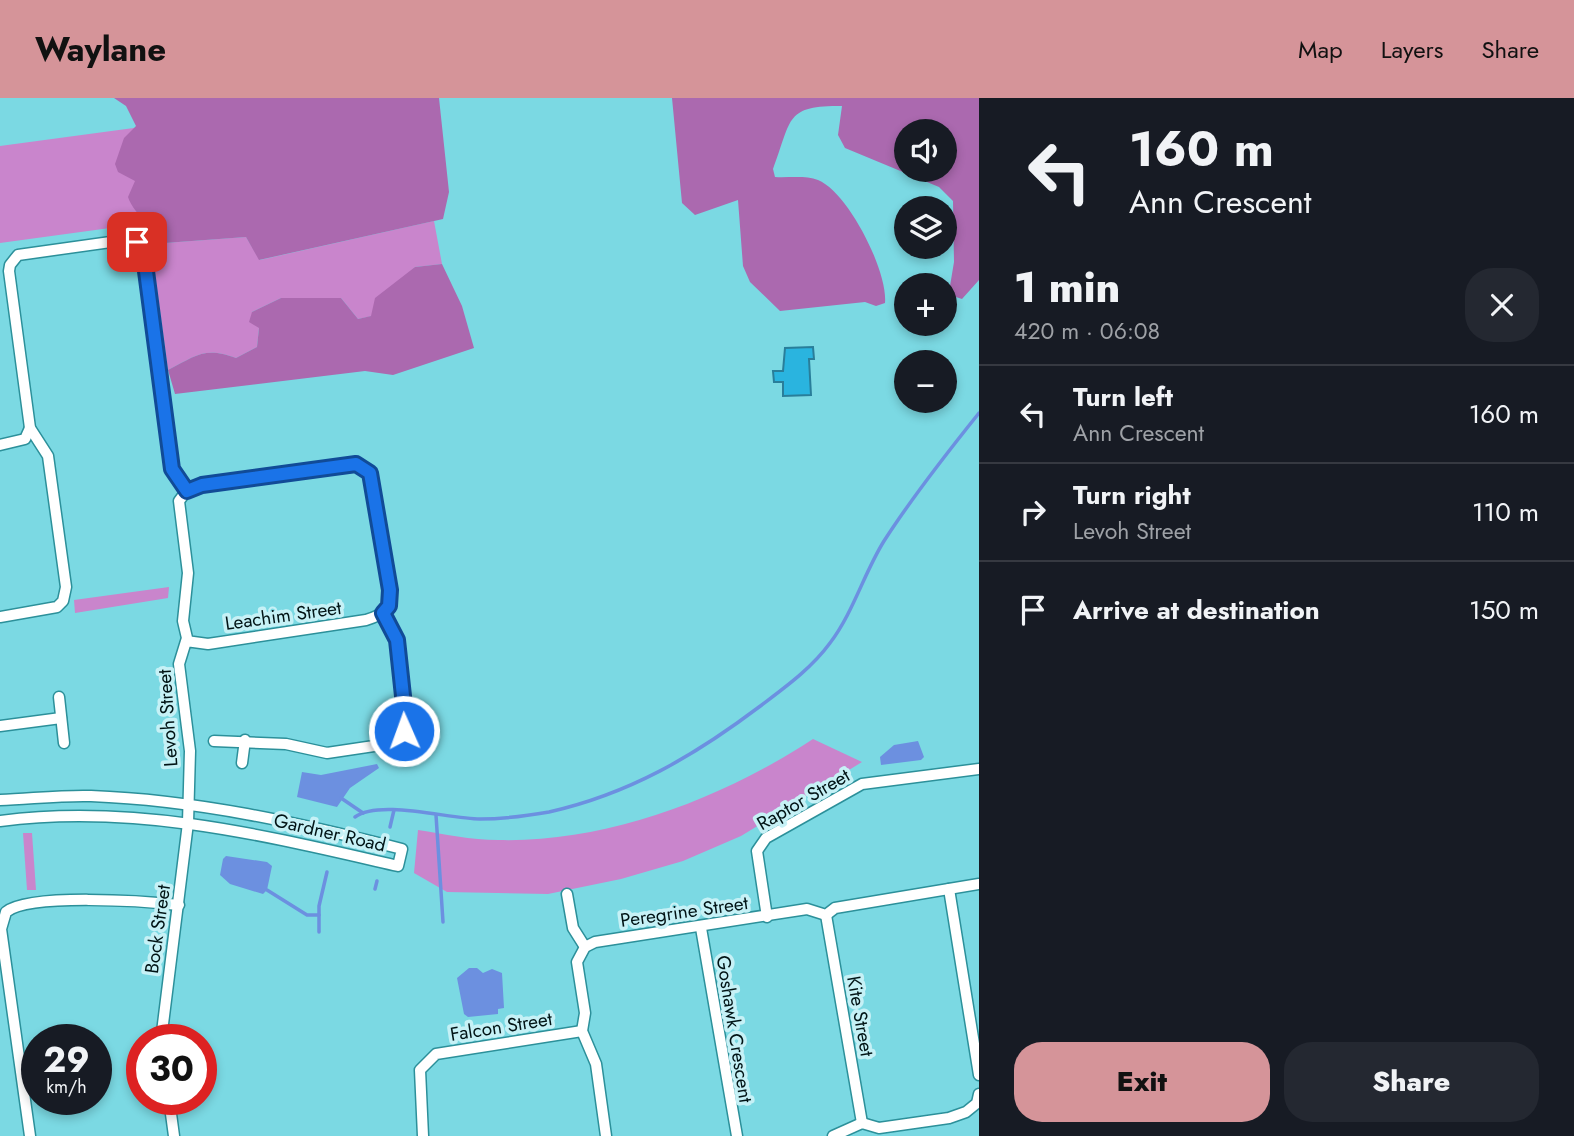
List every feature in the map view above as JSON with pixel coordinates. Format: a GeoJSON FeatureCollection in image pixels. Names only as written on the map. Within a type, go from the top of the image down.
{"type":"FeatureCollection","features":[{"type":"Feature","properties":{"kind":"street"},"geometry":{"type":"LineString","coordinates":[[0,617],[57,607],[63,601],[66,587],[48,456],[30,428],[10,265],[18,255],[132,239],[142,249],[172,469],[187,491],[202,485],[356,464],[370,473],[375,489],[390,590],[389,606],[383,613],[397,640],[406,724],[399,738],[387,745],[327,753],[286,744],[245,740],[214,741]]}},
{"type":"Feature","properties":{"kind":"street"},"geometry":{"type":"LineString","coordinates":[[0,445],[25,439],[30,428]]}},
{"type":"Feature","properties":{"kind":"street","name":"Levoh Street"},"geometry":{"type":"LineString","coordinates":[[187,491],[178,509],[188,573],[183,621],[186,641],[179,664],[190,751],[188,823]]}},
{"type":"Feature","properties":{"kind":"street","name":"Leachim Street"},"geometry":{"type":"LineString","coordinates":[[186,641],[208,644],[366,620],[383,613]]}},
{"type":"Feature","properties":{"kind":"street"},"geometry":{"type":"LineString","coordinates":[[59,697],[64,743]]}},
{"type":"Feature","properties":{"kind":"street"},"geometry":{"type":"LineString","coordinates":[[0,726],[61,718]]}},
{"type":"Feature","properties":{"kind":"street"},"geometry":{"type":"LineString","coordinates":[[242,763],[245,740]]}},
{"type":"Feature","properties":{"kind":"street","name":"Raptor Street"},"geometry":{"type":"LineString","coordinates":[[766,917],[757,851],[766,838],[862,784],[979,769]]}},
{"type":"Feature","properties":{"kind":"street","name":"Gardner Road"},"geometry":{"type":"LineString","coordinates":[[0,800],[89,796],[188,803],[306,825],[402,849],[398,866],[255,833],[188,823],[103,815],[0,821]]}},
{"type":"Feature","properties":{"kind":"street","name":"Bock Street"},"geometry":{"type":"LineString","coordinates":[[163,1024],[188,823]]}},
{"type":"Feature","properties":{"kind":"street","name":"Peregrine Street"},"geometry":{"type":"LineString","coordinates":[[585,947],[595,942],[701,928],[807,909],[826,915],[835,908],[979,884]]}},
{"type":"Feature","properties":{"kind":"street"},"geometry":{"type":"LineString","coordinates":[[949,889],[979,1075]]}},
{"type":"Feature","properties":{"kind":"street"},"geometry":{"type":"LineString","coordinates":[[567,894],[573,928],[585,947],[577,962],[584,1013],[582,1031],[596,1064],[606,1136]]}},
{"type":"Feature","properties":{"kind":"street"},"geometry":{"type":"LineString","coordinates":[[30,1136],[1,929],[6,912],[21,904],[66,901],[179,905]]}},
{"type":"Feature","properties":{"kind":"street","name":"Kite Street"},"geometry":{"type":"LineString","coordinates":[[826,915],[862,1123]]}},
{"type":"Feature","properties":{"kind":"street","name":"Goshawk Crescent"},"geometry":{"type":"LineString","coordinates":[[701,928],[737,1136]]}},
{"type":"Feature","properties":{"kind":"street","name":"Falcon Street"},"geometry":{"type":"LineString","coordinates":[[423,1136],[420,1070],[427,1060],[436,1054],[582,1031]]}},
{"type":"Feature","properties":{"kind":"street"},"geometry":{"type":"LineString","coordinates":[[833,1136],[862,1123],[879,1128],[949,1118],[966,1112],[977,1103],[979,1094]]}},
{"type":"Feature","properties":{"kind":"street"},"geometry":{"type":"LineString","coordinates":[[171,1115],[174,1136]]}},
{"type":"Feature","properties":{"kind":"shaded area"},"geometry":{"type":"Polygon","coordinates":[[[114,98],[439,98],[449,192],[443,219],[259,260],[246,237],[151,244],[143,222],[128,197],[135,181],[118,172],[115,164],[124,138],[136,126],[126,106],[114,98]]]}},
{"type":"Feature","properties":{"kind":"shaded area"},"geometry":{"type":"Polygon","coordinates":[[[672,98],[979,98],[979,280],[962,299],[957,297],[957,273],[952,273],[954,259],[957,259],[957,196],[948,196],[939,187],[927,182],[957,182],[957,119],[894,119],[894,168],[845,148],[838,135],[842,106],[809,109],[793,119],[788,127],[773,169],[775,177],[813,178],[830,187],[842,200],[873,253],[880,272],[885,303],[876,306],[865,302],[780,311],[750,282],[743,266],[738,200],[695,215],[682,203],[672,98]]]}},
{"type":"Feature","properties":{"kind":"shaded area"},"geometry":{"type":"Polygon","coordinates":[[[141,127],[154,222],[0,243],[0,146],[141,127]]]}},
{"type":"Feature","properties":{"kind":"shaded area"},"geometry":{"type":"Polygon","coordinates":[[[434,221],[442,264],[415,267],[372,316],[358,319],[341,298],[281,298],[252,312],[259,328],[257,347],[236,358],[225,354],[201,354],[168,370],[151,244],[246,237],[260,260],[434,221]]]}},
{"type":"Feature","properties":{"kind":"shaded area"},"geometry":{"type":"Polygon","coordinates":[[[442,264],[462,306],[474,348],[393,375],[365,371],[175,394],[168,370],[201,354],[225,354],[236,358],[257,347],[259,328],[249,322],[252,312],[281,298],[341,298],[358,319],[371,316],[375,298],[415,267],[442,264]]]}},
{"type":"Feature","properties":{"kind":"shaded area"},"geometry":{"type":"Polygon","coordinates":[[[169,587],[168,598],[75,613],[74,600],[169,587]]]}},
{"type":"Feature","properties":{"kind":"shaded area"},"geometry":{"type":"Polygon","coordinates":[[[813,739],[862,762],[741,836],[683,861],[621,879],[548,894],[447,892],[414,873],[418,830],[468,838],[539,839],[622,825],[703,798],[813,739]]]}},
{"type":"Feature","properties":{"kind":"shaded area"},"geometry":{"type":"Polygon","coordinates":[[[23,833],[32,833],[36,890],[27,890],[23,833]]]}},
{"type":"Feature","properties":{"kind":"water"},"geometry":{"type":"Polygon","coordinates":[[[918,741],[924,757],[921,760],[881,765],[880,757],[894,745],[918,741]]]}},
{"type":"Feature","properties":{"kind":"water"},"geometry":{"type":"Polygon","coordinates":[[[377,764],[379,768],[350,788],[337,807],[297,797],[302,772],[321,775],[377,764]]]}},
{"type":"Feature","properties":{"kind":"water"},"geometry":{"type":"Polygon","coordinates":[[[226,856],[267,862],[272,866],[267,890],[263,894],[230,884],[220,875],[226,856]]]}},
{"type":"Feature","properties":{"kind":"water"},"geometry":{"type":"Polygon","coordinates":[[[469,968],[477,968],[483,973],[492,969],[502,973],[504,1008],[498,1009],[498,1014],[468,1017],[464,1014],[457,978],[469,968]]]}},
{"type":"Feature","properties":{"kind":"building"},"geometry":{"type":"Polygon","coordinates":[[[813,347],[814,359],[809,359],[811,395],[783,396],[783,382],[774,382],[773,371],[783,371],[785,348],[813,347]]]}},
{"type":"Feature","properties":{"kind":"waterway"},"geometry":{"type":"LineString","coordinates":[[355,817],[381,810],[480,819],[549,812],[633,784],[710,742],[806,670],[823,652],[845,619],[884,541],[930,475],[979,413]]}},
{"type":"Feature","properties":{"kind":"waterway"},"geometry":{"type":"LineString","coordinates":[[341,798],[363,813]]}},
{"type":"Feature","properties":{"kind":"waterway"},"geometry":{"type":"LineString","coordinates":[[390,827],[394,810]]}},
{"type":"Feature","properties":{"kind":"waterway"},"geometry":{"type":"LineString","coordinates":[[436,815],[443,922]]}},
{"type":"Feature","properties":{"kind":"waterway"},"geometry":{"type":"LineString","coordinates":[[319,932],[319,906],[327,872]]}},
{"type":"Feature","properties":{"kind":"waterway"},"geometry":{"type":"LineString","coordinates":[[375,889],[377,881]]}},
{"type":"Feature","properties":{"kind":"waterway"},"geometry":{"type":"LineString","coordinates":[[267,890],[307,915],[319,915]]}},
{"type":"Feature","properties":{"kind":"route"},"geometry":{"type":"LineString","coordinates":[[137,242],[144,256],[160,373],[160,398],[172,469],[176,479],[187,491],[202,485],[356,464],[370,473],[375,489],[391,596],[389,606],[383,613],[397,640],[406,724],[404,731]]}}]}
